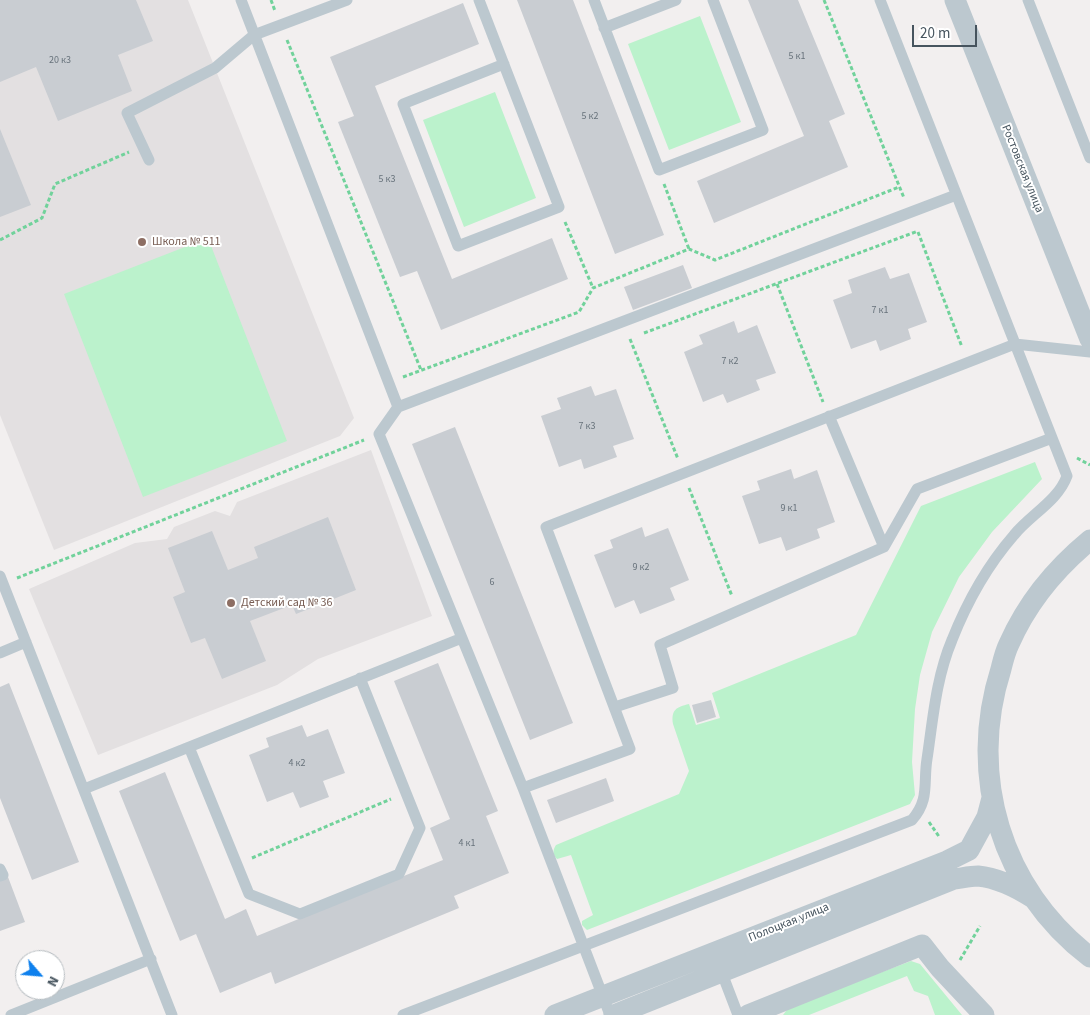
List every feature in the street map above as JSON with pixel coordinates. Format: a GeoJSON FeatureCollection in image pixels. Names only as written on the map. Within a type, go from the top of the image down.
{"type":"FeatureCollection","features":[{"type":"Feature","properties":{"kind":"street","name":"Ростовская улица"},"geometry":{"type":"LineString","coordinates":[[955,0],[1090,339]]}},
{"type":"Feature","properties":{"kind":"street"},"geometry":{"type":"LineString","coordinates":[[1090,540],[1068,558],[1034,598],[1009,644],[993,694],[987,746],[992,798],[1006,848],[1033,898],[1069,942],[1090,957]]}},
{"type":"Feature","properties":{"kind":"street","name":"Полоцкая улица"},"geometry":{"type":"LineString","coordinates":[[609,1009],[714,952],[969,850],[987,818],[992,798]]}},
{"type":"Feature","properties":{"kind":"street","name":"Полоцкая улица"},"geometry":{"type":"LineString","coordinates":[[555,1015],[609,1009],[721,972],[954,879],[977,876],[999,881],[1033,898]]}},
{"type":"Feature","properties":{"kind":"street"},"geometry":{"type":"LineString","coordinates":[[760,1013],[922,945],[949,978],[984,1015]]}},
{"type":"Feature","properties":{"kind":"lane"},"geometry":{"type":"LineString","coordinates":[[241,0],[398,407]]}},
{"type":"Feature","properties":{"kind":"lane"},"geometry":{"type":"LineString","coordinates":[[149,160],[127,113],[215,68],[254,35],[347,0]]}},
{"type":"Feature","properties":{"kind":"lane"},"geometry":{"type":"LineString","coordinates":[[479,0],[504,64],[559,207],[458,246],[403,104],[504,64]]}},
{"type":"Feature","properties":{"kind":"lane"},"geometry":{"type":"LineString","coordinates":[[594,0],[659,170],[764,130],[714,0]]}},
{"type":"Feature","properties":{"kind":"lane"},"geometry":{"type":"LineString","coordinates":[[604,28],[676,0]]}},
{"type":"Feature","properties":{"kind":"lane"},"geometry":{"type":"LineString","coordinates":[[403,1015],[912,820],[921,809],[925,791],[925,767],[940,676],[952,640],[971,599],[991,564],[1015,533],[1063,487],[1067,476],[880,0]]}},
{"type":"Feature","properties":{"kind":"lane"},"geometry":{"type":"LineString","coordinates":[[1028,0],[1087,144],[1090,158]]}},
{"type":"Feature","properties":{"kind":"lane"},"geometry":{"type":"LineString","coordinates":[[609,1009],[523,788],[378,434],[398,407],[956,195]]}},
{"type":"Feature","properties":{"kind":"lane"},"geometry":{"type":"LineString","coordinates":[[523,788],[630,749],[546,527],[1015,344],[1090,352]]}},
{"type":"Feature","properties":{"kind":"lane"},"geometry":{"type":"LineString","coordinates":[[829,416],[884,547]]}},
{"type":"Feature","properties":{"kind":"lane"},"geometry":{"type":"LineString","coordinates":[[614,707],[673,688],[660,645],[884,547],[917,490],[1052,438]]}},
{"type":"Feature","properties":{"kind":"lane"},"geometry":{"type":"LineString","coordinates":[[1,580],[172,1015]]}},
{"type":"Feature","properties":{"kind":"lane"},"geometry":{"type":"LineString","coordinates":[[84,789],[462,638]]}},
{"type":"Feature","properties":{"kind":"lane"},"geometry":{"type":"LineString","coordinates":[[0,653],[26,642]]}},
{"type":"Feature","properties":{"kind":"lane"},"geometry":{"type":"LineString","coordinates":[[189,747],[249,894],[300,914],[399,874],[420,828],[360,678]]}},
{"type":"Feature","properties":{"kind":"lane"},"geometry":{"type":"LineString","coordinates":[[0,869],[3,876],[0,876]]}},
{"type":"Feature","properties":{"kind":"lane"},"geometry":{"type":"LineString","coordinates":[[714,952],[738,1015]]}},
{"type":"Feature","properties":{"kind":"lane"},"geometry":{"type":"LineString","coordinates":[[11,1015],[151,960]]}},
{"type":"Feature","properties":{"kind":"path"},"geometry":{"type":"LineString","coordinates":[[271,0],[421,370]]}},
{"type":"Feature","properties":{"kind":"path"},"geometry":{"type":"LineString","coordinates":[[824,0],[899,187],[911,212],[968,362]]}},
{"type":"Feature","properties":{"kind":"path"},"geometry":{"type":"LineString","coordinates":[[0,240],[42,218],[55,184],[142,146]]}},
{"type":"Feature","properties":{"kind":"path"},"geometry":{"type":"LineString","coordinates":[[659,170],[689,249]]}},
{"type":"Feature","properties":{"kind":"path"},"geometry":{"type":"LineString","coordinates":[[388,382],[578,312],[593,288],[689,249],[715,260],[899,187]]}},
{"type":"Feature","properties":{"kind":"path"},"geometry":{"type":"LineString","coordinates":[[559,207],[593,288]]}},
{"type":"Feature","properties":{"kind":"path"},"geometry":{"type":"LineString","coordinates":[[640,335],[918,232]]}},
{"type":"Feature","properties":{"kind":"path"},"geometry":{"type":"LineString","coordinates":[[777,284],[829,416]]}},
{"type":"Feature","properties":{"kind":"path"},"geometry":{"type":"LineString","coordinates":[[621,342],[630,338]]}},
{"type":"Feature","properties":{"kind":"path"},"geometry":{"type":"LineString","coordinates":[[1,580],[378,434]]}},
{"type":"Feature","properties":{"kind":"path"},"geometry":{"type":"LineString","coordinates":[[237,864],[406,793]]}},
{"type":"Feature","properties":{"kind":"path"},"geometry":{"type":"LineString","coordinates":[[949,978],[980,926]]}},
{"type":"Feature","properties":{"kind":"shaded area","name":"Школа № 511"},"geometry":{"type":"Polygon","coordinates":[[[0,0],[188,0],[354,418],[340,436],[54,550],[0,415],[0,0]]]}},
{"type":"Feature","properties":{"kind":"shaded area","name":"Детский сад № 36"},"geometry":{"type":"Polygon","coordinates":[[[371,450],[432,616],[318,659],[277,685],[98,755],[29,589],[135,543],[167,539],[174,527],[215,511],[230,516],[237,502],[371,450]]]}},
{"type":"Feature","properties":{"kind":"green space"},"geometry":{"type":"Polygon","coordinates":[[[700,16],[741,122],[669,150],[628,44],[700,16]]]}},
{"type":"Feature","properties":{"kind":"green space"},"geometry":{"type":"Polygon","coordinates":[[[495,92],[536,198],[464,227],[423,120],[495,92]]]}},
{"type":"Feature","properties":{"kind":"green space"},"geometry":{"type":"Polygon","coordinates":[[[208,238],[287,441],[143,497],[64,294],[208,238]]]}},
{"type":"Feature","properties":{"kind":"green space"},"geometry":{"type":"Polygon","coordinates":[[[1035,462],[1042,479],[992,532],[959,577],[932,632],[920,675],[915,709],[912,762],[915,795],[910,804],[587,930],[582,925],[582,921],[593,915],[571,855],[557,859],[554,849],[556,845],[679,794],[689,771],[673,724],[675,710],[689,704],[696,725],[720,718],[712,693],[856,635],[921,506],[1035,462]]]}},
{"type":"Feature","properties":{"kind":"green space"},"geometry":{"type":"Polygon","coordinates":[[[911,961],[920,964],[962,1015],[935,1015],[928,996],[914,991],[907,976],[809,1015],[783,1015],[789,1007],[911,961]]]}},
{"type":"Feature","properties":{"kind":"building"},"geometry":{"type":"Polygon","coordinates":[[[0,0],[136,0],[153,41],[118,55],[132,91],[58,121],[36,67],[0,82],[0,0]]]}},
{"type":"Feature","properties":{"kind":"building"},"geometry":{"type":"Polygon","coordinates":[[[517,0],[573,0],[664,235],[615,254],[517,0]]]}},
{"type":"Feature","properties":{"kind":"building"},"geometry":{"type":"Polygon","coordinates":[[[748,0],[798,0],[845,114],[829,121],[848,167],[714,223],[697,181],[804,136],[748,0]]]}},
{"type":"Feature","properties":{"kind":"building"},"geometry":{"type":"Polygon","coordinates":[[[463,3],[479,44],[375,86],[452,279],[552,238],[568,279],[441,330],[417,271],[400,277],[338,122],[354,116],[330,57],[463,3]]]}},
{"type":"Feature","properties":{"kind":"building"},"geometry":{"type":"Polygon","coordinates":[[[0,129],[31,205],[0,217],[0,129]]]}},
{"type":"Feature","properties":{"kind":"building"},"geometry":{"type":"Polygon","coordinates":[[[683,265],[692,288],[633,310],[624,287],[683,265]]]}},
{"type":"Feature","properties":{"kind":"building"},"geometry":{"type":"Polygon","coordinates":[[[885,267],[890,279],[909,273],[927,322],[908,329],[911,339],[880,351],[876,340],[851,349],[833,300],[852,293],[848,280],[885,267]]]}},
{"type":"Feature","properties":{"kind":"building"},"geometry":{"type":"Polygon","coordinates":[[[734,321],[738,333],[757,325],[776,373],[756,380],[760,390],[727,403],[723,394],[703,402],[684,352],[703,344],[699,335],[734,321]]]}},
{"type":"Feature","properties":{"kind":"building"},"geometry":{"type":"Polygon","coordinates":[[[591,386],[595,396],[616,389],[634,439],[613,446],[617,457],[584,469],[581,459],[559,467],[541,416],[561,409],[557,398],[591,386]]]}},
{"type":"Feature","properties":{"kind":"building"},"geometry":{"type":"Polygon","coordinates":[[[455,427],[573,723],[530,740],[412,444],[455,427]]]}},
{"type":"Feature","properties":{"kind":"building"},"geometry":{"type":"Polygon","coordinates":[[[791,469],[794,479],[817,470],[835,522],[817,529],[820,538],[786,551],[781,537],[759,544],[742,496],[760,490],[757,481],[791,469]]]}},
{"type":"Feature","properties":{"kind":"building"},"geometry":{"type":"Polygon","coordinates":[[[328,517],[356,590],[296,614],[292,605],[250,621],[266,661],[222,679],[205,638],[191,643],[173,597],[185,592],[168,548],[212,531],[228,570],[258,558],[254,547],[328,517]]]}},
{"type":"Feature","properties":{"kind":"building"},"geometry":{"type":"Polygon","coordinates":[[[642,527],[645,537],[668,528],[689,580],[670,588],[675,600],[640,614],[634,600],[615,608],[594,555],[613,548],[610,540],[642,527]]]}},
{"type":"Feature","properties":{"kind":"building"},"geometry":{"type":"Polygon","coordinates":[[[438,663],[498,811],[486,816],[509,873],[454,896],[459,908],[275,984],[271,972],[220,993],[196,934],[180,941],[119,791],[165,772],[225,919],[246,909],[257,936],[443,860],[430,828],[450,819],[394,681],[438,663]]]}},
{"type":"Feature","properties":{"kind":"building"},"geometry":{"type":"Polygon","coordinates":[[[9,683],[79,862],[32,880],[0,798],[0,687],[9,683]]]}},
{"type":"Feature","properties":{"kind":"building"},"geometry":{"type":"Polygon","coordinates":[[[711,700],[716,717],[697,723],[692,705],[711,700]]]}},
{"type":"Feature","properties":{"kind":"building"},"geometry":{"type":"Polygon","coordinates":[[[302,725],[307,737],[328,729],[345,773],[323,781],[329,797],[300,808],[293,792],[267,802],[249,755],[269,747],[266,738],[302,725]]]}},
{"type":"Feature","properties":{"kind":"building"},"geometry":{"type":"Polygon","coordinates":[[[606,778],[614,801],[556,823],[547,800],[606,778]]]}},
{"type":"Feature","properties":{"kind":"building"},"geometry":{"type":"Polygon","coordinates":[[[8,877],[25,922],[0,931],[0,880],[8,877]]]}},
{"type":"Feature","properties":{"kind":"place","name":"Школа № 511"},"geometry":{"type":"Point","coordinates":[142,242]}},
{"type":"Feature","properties":{"kind":"place","name":"Детский сад № 36"},"geometry":{"type":"Point","coordinates":[231,603]}}]}
